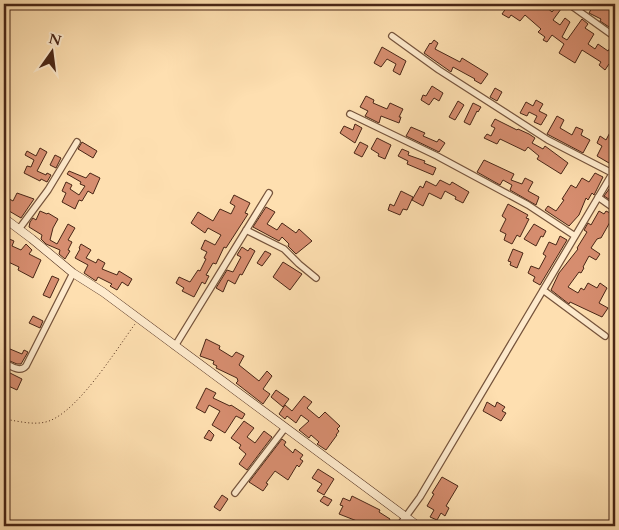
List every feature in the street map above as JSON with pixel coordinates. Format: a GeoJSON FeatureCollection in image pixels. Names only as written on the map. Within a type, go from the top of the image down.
{"type":"FeatureCollection","features":[{"type":"Feature","properties":{"kind":"main road"},"geometry":{"type":"LineString","coordinates":[[4,218],[73,273],[103,292],[418,526]]}},
{"type":"Feature","properties":{"kind":"street"},"geometry":{"type":"LineString","coordinates":[[569,4],[615,37]]}},
{"type":"Feature","properties":{"kind":"street"},"geometry":{"type":"LineString","coordinates":[[392,36],[439,70],[548,140],[614,171],[399,526]]}},
{"type":"Feature","properties":{"kind":"street"},"geometry":{"type":"LineString","coordinates":[[350,114],[437,156],[528,205],[575,236]]}},
{"type":"Feature","properties":{"kind":"street"},"geometry":{"type":"LineString","coordinates":[[19,229],[48,190],[77,142]]}},
{"type":"Feature","properties":{"kind":"street"},"geometry":{"type":"LineString","coordinates":[[175,346],[269,193]]}},
{"type":"Feature","properties":{"kind":"street"},"geometry":{"type":"LineString","coordinates":[[598,197],[615,208]]}},
{"type":"Feature","properties":{"kind":"street"},"geometry":{"type":"LineString","coordinates":[[246,230],[284,249],[316,278]]}},
{"type":"Feature","properties":{"kind":"street"},"geometry":{"type":"LineString","coordinates":[[4,363],[21,370],[26,366],[73,273]]}},
{"type":"Feature","properties":{"kind":"street"},"geometry":{"type":"LineString","coordinates":[[543,290],[605,336]]}},
{"type":"Feature","properties":{"kind":"street"},"geometry":{"type":"LineString","coordinates":[[235,492],[285,428]]}},
{"type":"Feature","properties":{"kind":"path"},"geometry":{"type":"LineString","coordinates":[[4,419],[26,423],[42,422],[50,420],[67,410],[85,391],[139,319]]}},
{"type":"Feature","properties":{"kind":"building"},"geometry":{"type":"Polygon","coordinates":[[[509,4],[547,4],[545,6],[552,12],[557,6],[561,9],[553,20],[560,25],[565,18],[570,22],[562,37],[567,40],[582,19],[588,24],[585,28],[594,34],[588,44],[595,49],[598,44],[608,51],[612,45],[615,48],[615,68],[609,64],[605,70],[599,65],[601,62],[582,50],[575,63],[559,53],[564,44],[552,35],[547,42],[543,40],[545,37],[538,32],[541,29],[525,15],[520,21],[511,15],[509,18],[502,14],[509,4]]]}},
{"type":"Feature","properties":{"kind":"building"},"geometry":{"type":"Polygon","coordinates":[[[594,4],[600,4],[609,8],[611,4],[615,7],[615,31],[600,21],[601,19],[589,13],[594,4]]]}},
{"type":"Feature","properties":{"kind":"building"},"geometry":{"type":"Polygon","coordinates":[[[434,40],[438,43],[435,49],[460,62],[462,58],[488,74],[481,84],[453,67],[451,72],[424,53],[434,40]]]}},
{"type":"Feature","properties":{"kind":"building"},"geometry":{"type":"Polygon","coordinates":[[[382,47],[406,61],[400,75],[393,71],[396,64],[387,59],[381,67],[374,63],[382,47]]]}},
{"type":"Feature","properties":{"kind":"building"},"geometry":{"type":"Polygon","coordinates":[[[432,86],[443,93],[439,101],[434,98],[429,105],[421,100],[423,95],[426,96],[432,86]]]}},
{"type":"Feature","properties":{"kind":"building"},"geometry":{"type":"Polygon","coordinates":[[[495,88],[502,92],[497,101],[490,97],[495,88]]]}},
{"type":"Feature","properties":{"kind":"building"},"geometry":{"type":"Polygon","coordinates":[[[366,96],[374,100],[373,103],[387,109],[390,103],[403,109],[399,117],[401,117],[399,123],[381,116],[379,123],[365,116],[368,111],[360,107],[366,96]]]}},
{"type":"Feature","properties":{"kind":"building"},"geometry":{"type":"Polygon","coordinates":[[[536,100],[543,104],[539,111],[547,115],[541,125],[534,122],[537,116],[529,112],[527,116],[520,113],[526,102],[533,106],[536,100]]]}},
{"type":"Feature","properties":{"kind":"building"},"geometry":{"type":"Polygon","coordinates":[[[458,101],[464,105],[455,120],[449,117],[458,101]]]}},
{"type":"Feature","properties":{"kind":"building"},"geometry":{"type":"Polygon","coordinates":[[[473,103],[481,107],[470,125],[464,122],[473,103]]]}},
{"type":"Feature","properties":{"kind":"building"},"geometry":{"type":"Polygon","coordinates":[[[557,116],[564,120],[560,128],[572,135],[576,127],[583,130],[581,135],[590,140],[583,153],[547,134],[557,116]]]}},
{"type":"Feature","properties":{"kind":"building"},"geometry":{"type":"Polygon","coordinates":[[[495,119],[529,134],[535,138],[532,143],[543,149],[545,146],[568,163],[561,174],[537,159],[539,156],[528,147],[525,151],[500,139],[497,144],[484,138],[487,134],[491,136],[495,128],[491,126],[495,119]]]}},
{"type":"Feature","properties":{"kind":"building"},"geometry":{"type":"Polygon","coordinates":[[[615,123],[615,155],[609,163],[597,156],[602,146],[597,143],[600,136],[606,140],[615,123]]]}},
{"type":"Feature","properties":{"kind":"building"},"geometry":{"type":"Polygon","coordinates":[[[355,124],[362,128],[355,143],[340,133],[344,126],[353,130],[355,124]]]}},
{"type":"Feature","properties":{"kind":"building"},"geometry":{"type":"Polygon","coordinates":[[[411,127],[425,133],[423,136],[437,142],[439,139],[445,143],[439,152],[406,136],[411,127]]]}},
{"type":"Feature","properties":{"kind":"building"},"geometry":{"type":"Polygon","coordinates":[[[377,138],[391,145],[385,159],[378,156],[379,154],[371,149],[377,138]]]}},
{"type":"Feature","properties":{"kind":"building"},"geometry":{"type":"Polygon","coordinates":[[[82,142],[97,151],[93,158],[78,149],[82,142]]]}},
{"type":"Feature","properties":{"kind":"building"},"geometry":{"type":"Polygon","coordinates":[[[360,142],[368,146],[362,157],[354,153],[360,142]]]}},
{"type":"Feature","properties":{"kind":"building"},"geometry":{"type":"Polygon","coordinates":[[[40,148],[47,152],[37,171],[51,175],[47,182],[41,179],[40,181],[24,173],[27,166],[31,167],[34,160],[25,155],[27,151],[36,156],[40,148]]]}},
{"type":"Feature","properties":{"kind":"building"},"geometry":{"type":"Polygon","coordinates":[[[402,149],[409,152],[408,155],[425,161],[424,163],[436,168],[433,175],[407,164],[408,161],[398,156],[402,149]]]}},
{"type":"Feature","properties":{"kind":"building"},"geometry":{"type":"Polygon","coordinates":[[[55,155],[61,158],[56,168],[50,165],[55,155]]]}},
{"type":"Feature","properties":{"kind":"building"},"geometry":{"type":"Polygon","coordinates":[[[484,160],[514,174],[511,180],[522,184],[525,178],[533,182],[528,191],[539,197],[536,205],[510,190],[512,185],[503,180],[500,185],[477,172],[484,160]]]}},
{"type":"Feature","properties":{"kind":"building"},"geometry":{"type":"Polygon","coordinates":[[[69,171],[86,178],[90,173],[100,178],[93,194],[88,191],[82,201],[79,200],[75,209],[62,202],[66,193],[62,191],[66,182],[72,185],[70,189],[79,195],[85,186],[67,174],[69,171]]]}},
{"type":"Feature","properties":{"kind":"building"},"geometry":{"type":"Polygon","coordinates":[[[595,173],[603,177],[594,195],[592,193],[588,200],[586,198],[579,215],[569,226],[545,210],[548,206],[556,211],[571,185],[576,188],[582,178],[589,182],[595,173]]]}},
{"type":"Feature","properties":{"kind":"building"},"geometry":{"type":"Polygon","coordinates":[[[440,180],[450,185],[452,182],[469,192],[463,203],[445,191],[441,199],[429,193],[423,206],[412,200],[420,186],[423,188],[426,181],[436,186],[440,180]]]}},
{"type":"Feature","properties":{"kind":"building"},"geometry":{"type":"Polygon","coordinates":[[[615,181],[615,203],[604,196],[615,181]]]}},
{"type":"Feature","properties":{"kind":"building"},"geometry":{"type":"Polygon","coordinates":[[[401,191],[413,197],[407,210],[403,209],[400,215],[388,210],[390,204],[394,206],[401,191]]]}},
{"type":"Feature","properties":{"kind":"building"},"geometry":{"type":"Polygon","coordinates":[[[17,193],[34,199],[21,218],[4,208],[4,196],[13,201],[17,193]]]}},
{"type":"Feature","properties":{"kind":"building"},"geometry":{"type":"Polygon","coordinates":[[[234,195],[250,203],[245,213],[248,214],[226,248],[224,247],[216,264],[213,263],[206,275],[209,276],[205,284],[202,282],[194,297],[182,291],[184,288],[176,283],[179,277],[190,282],[198,270],[200,271],[206,259],[204,258],[207,252],[201,249],[205,240],[215,245],[221,235],[208,228],[205,233],[191,223],[198,212],[213,221],[220,209],[231,214],[235,206],[230,203],[234,195]]]}},
{"type":"Feature","properties":{"kind":"building"},"geometry":{"type":"Polygon","coordinates":[[[508,204],[528,215],[526,218],[529,219],[520,237],[517,235],[512,244],[504,240],[506,234],[500,231],[506,219],[502,216],[508,204]]]}},
{"type":"Feature","properties":{"kind":"building"},"geometry":{"type":"Polygon","coordinates":[[[266,207],[275,212],[267,224],[277,230],[282,223],[296,233],[299,229],[312,241],[296,254],[282,237],[279,241],[253,227],[266,207]]]}},
{"type":"Feature","properties":{"kind":"building"},"geometry":{"type":"Polygon","coordinates":[[[40,211],[58,219],[50,240],[57,244],[68,224],[75,228],[68,240],[72,242],[68,250],[70,251],[65,259],[59,254],[60,250],[46,244],[41,239],[42,235],[29,227],[30,222],[33,218],[36,220],[40,211]]]}},
{"type":"Feature","properties":{"kind":"building"},"geometry":{"type":"Polygon","coordinates":[[[599,211],[604,214],[606,211],[614,215],[601,238],[597,239],[591,248],[600,254],[596,260],[589,256],[581,273],[579,272],[568,287],[578,293],[581,288],[584,290],[588,283],[597,288],[600,283],[607,288],[599,303],[608,308],[602,317],[570,302],[569,304],[551,290],[559,273],[578,249],[587,232],[584,230],[588,223],[591,225],[599,211]]]}},
{"type":"Feature","properties":{"kind":"building"},"geometry":{"type":"Polygon","coordinates":[[[534,224],[546,231],[536,246],[524,239],[534,224]]]}},
{"type":"Feature","properties":{"kind":"building"},"geometry":{"type":"Polygon","coordinates":[[[560,236],[567,240],[540,285],[533,281],[535,277],[528,273],[531,266],[539,269],[546,256],[543,254],[549,242],[556,245],[560,236]]]}},
{"type":"Feature","properties":{"kind":"building"},"geometry":{"type":"Polygon","coordinates":[[[7,238],[14,241],[12,246],[21,250],[26,244],[32,250],[29,254],[41,260],[33,278],[18,270],[19,267],[4,260],[4,244],[7,238]]]}},
{"type":"Feature","properties":{"kind":"building"},"geometry":{"type":"Polygon","coordinates":[[[81,244],[91,250],[86,258],[96,263],[98,259],[105,263],[102,269],[117,275],[119,271],[132,279],[128,286],[122,282],[117,290],[110,286],[112,284],[98,277],[96,281],[84,273],[88,265],[75,258],[81,244]]]}},
{"type":"Feature","properties":{"kind":"building"},"geometry":{"type":"Polygon","coordinates":[[[242,247],[248,251],[250,248],[255,251],[235,284],[228,280],[223,292],[216,288],[227,270],[233,272],[241,257],[237,255],[242,247]]]}},
{"type":"Feature","properties":{"kind":"building"},"geometry":{"type":"Polygon","coordinates":[[[513,249],[523,253],[517,268],[510,265],[511,262],[508,261],[513,249]]]}},
{"type":"Feature","properties":{"kind":"building"},"geometry":{"type":"Polygon","coordinates":[[[265,251],[271,254],[262,266],[257,263],[265,251]]]}},
{"type":"Feature","properties":{"kind":"building"},"geometry":{"type":"Polygon","coordinates":[[[283,262],[302,274],[290,290],[273,277],[283,262]]]}},
{"type":"Feature","properties":{"kind":"building"},"geometry":{"type":"Polygon","coordinates":[[[52,276],[59,279],[50,298],[43,295],[52,276]]]}},
{"type":"Feature","properties":{"kind":"building"},"geometry":{"type":"Polygon","coordinates":[[[33,316],[43,321],[40,328],[29,323],[33,316]]]}},
{"type":"Feature","properties":{"kind":"building"},"geometry":{"type":"Polygon","coordinates":[[[206,339],[220,346],[219,349],[232,357],[236,352],[244,356],[239,365],[259,381],[267,371],[272,376],[263,389],[270,394],[263,404],[236,383],[238,381],[237,378],[216,368],[217,366],[213,364],[214,361],[200,356],[206,339]]]}},
{"type":"Feature","properties":{"kind":"building"},"geometry":{"type":"Polygon","coordinates":[[[10,349],[22,354],[24,350],[28,352],[21,364],[5,359],[10,349]]]}},
{"type":"Feature","properties":{"kind":"building"},"geometry":{"type":"Polygon","coordinates":[[[4,370],[22,379],[17,390],[4,384],[4,370]]]}},
{"type":"Feature","properties":{"kind":"building"},"geometry":{"type":"Polygon","coordinates":[[[206,388],[216,393],[213,398],[231,405],[245,414],[242,419],[236,416],[225,433],[212,425],[220,411],[209,405],[205,413],[196,408],[206,388]]]}},
{"type":"Feature","properties":{"kind":"building"},"geometry":{"type":"Polygon","coordinates":[[[276,390],[289,399],[283,407],[271,397],[276,390]]]}},
{"type":"Feature","properties":{"kind":"building"},"geometry":{"type":"Polygon","coordinates":[[[304,396],[312,402],[307,408],[319,418],[325,412],[340,426],[337,429],[339,431],[337,435],[326,450],[317,444],[319,442],[311,435],[309,438],[299,430],[309,421],[301,415],[296,423],[287,416],[285,419],[279,414],[285,405],[292,411],[304,396]]]}},
{"type":"Feature","properties":{"kind":"building"},"geometry":{"type":"Polygon","coordinates":[[[487,402],[495,407],[497,402],[505,407],[502,411],[506,413],[501,421],[483,411],[487,402]]]}},
{"type":"Feature","properties":{"kind":"building"},"geometry":{"type":"Polygon","coordinates":[[[244,421],[254,428],[247,437],[255,443],[264,431],[272,437],[247,470],[239,464],[246,454],[239,448],[241,445],[231,438],[244,421]]]}},
{"type":"Feature","properties":{"kind":"building"},"geometry":{"type":"Polygon","coordinates":[[[209,430],[214,435],[211,441],[204,438],[209,430]]]}},
{"type":"Feature","properties":{"kind":"building"},"geometry":{"type":"Polygon","coordinates":[[[282,439],[286,442],[284,445],[293,453],[295,449],[303,455],[300,459],[303,461],[299,467],[297,465],[288,480],[275,471],[266,483],[268,484],[263,491],[249,482],[282,439]]]}},
{"type":"Feature","properties":{"kind":"building"},"geometry":{"type":"Polygon","coordinates":[[[318,469],[334,479],[324,495],[317,491],[322,484],[312,478],[318,469]]]}},
{"type":"Feature","properties":{"kind":"building"},"geometry":{"type":"Polygon","coordinates":[[[442,477],[458,486],[446,506],[449,508],[445,516],[441,513],[437,520],[430,517],[434,510],[427,506],[434,494],[432,493],[442,477]]]}},
{"type":"Feature","properties":{"kind":"building"},"geometry":{"type":"Polygon","coordinates":[[[222,495],[228,499],[220,511],[214,507],[222,495]]]}},
{"type":"Feature","properties":{"kind":"building"},"geometry":{"type":"Polygon","coordinates":[[[324,496],[332,500],[328,506],[320,501],[324,496]]]}},
{"type":"Feature","properties":{"kind":"building"},"geometry":{"type":"Polygon","coordinates":[[[352,496],[380,510],[379,512],[390,519],[389,521],[394,526],[372,526],[363,521],[362,523],[339,514],[343,506],[340,505],[343,498],[350,501],[352,496]]]}}]}
